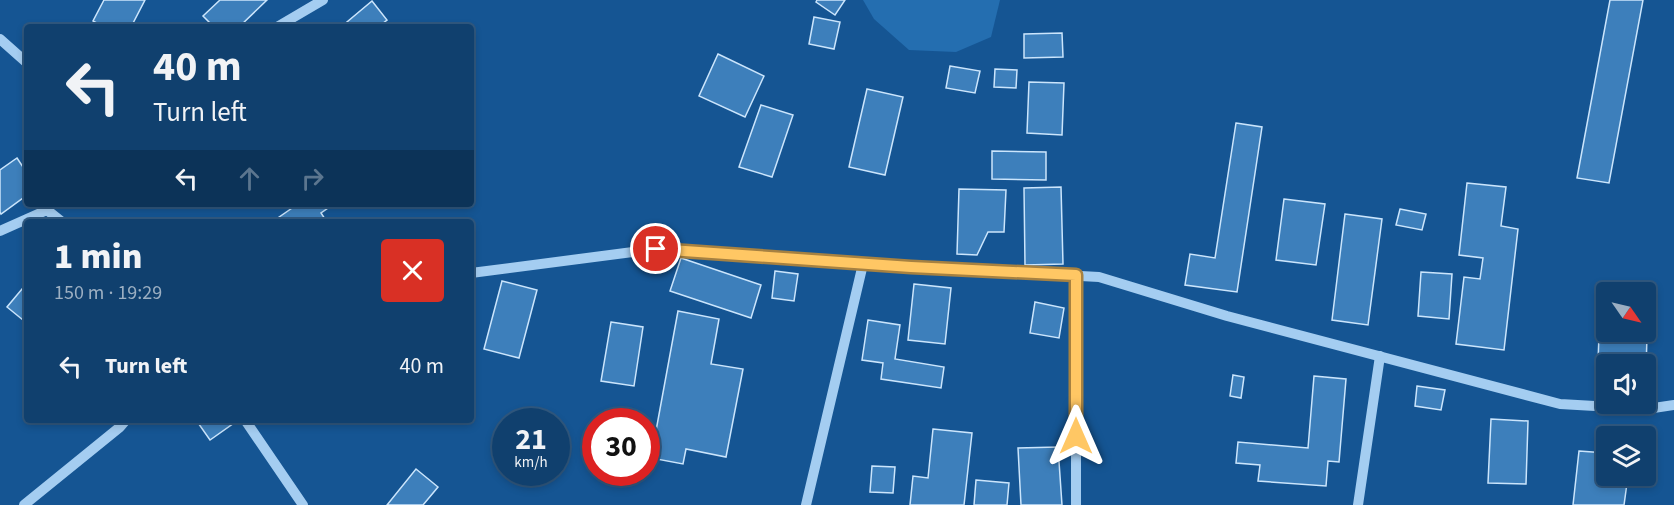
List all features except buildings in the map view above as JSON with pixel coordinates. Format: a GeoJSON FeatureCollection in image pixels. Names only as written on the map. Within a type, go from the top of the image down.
{"type":"FeatureCollection","features":[{"type":"Feature","properties":{"kind":"street"},"geometry":{"type":"LineString","coordinates":[[282,24],[323,0]]}},
{"type":"Feature","properties":{"kind":"street"},"geometry":{"type":"LineString","coordinates":[[0,39],[24,60]]}},
{"type":"Feature","properties":{"kind":"street"},"geometry":{"type":"LineString","coordinates":[[25,219],[50,207],[60,219]]}},
{"type":"Feature","properties":{"kind":"street"},"geometry":{"type":"LineString","coordinates":[[0,231],[24,219]]}},
{"type":"Feature","properties":{"kind":"street"},"geometry":{"type":"LineString","coordinates":[[474,273],[656,249],[863,264],[1100,277],[1227,316],[1560,404],[1647,410],[1674,405]]}},
{"type":"Feature","properties":{"kind":"street"},"geometry":{"type":"LineString","coordinates":[[806,505],[863,264]]}},
{"type":"Feature","properties":{"kind":"street"},"geometry":{"type":"LineString","coordinates":[[1076,275],[1076,505]]}},
{"type":"Feature","properties":{"kind":"street"},"geometry":{"type":"LineString","coordinates":[[1358,505],[1380,356]]}},
{"type":"Feature","properties":{"kind":"street"},"geometry":{"type":"LineString","coordinates":[[24,505],[123,423]]}},
{"type":"Feature","properties":{"kind":"street"},"geometry":{"type":"LineString","coordinates":[[247,423],[303,505]]}},
{"type":"Feature","properties":{"kind":"shaded area"},"geometry":{"type":"Polygon","coordinates":[[[863,0],[1000,0],[991,37],[956,52],[909,50],[874,19],[863,0]]]}},
{"type":"Feature","properties":{"kind":"route"},"geometry":{"type":"LineString","coordinates":[[656,249],[911,267],[1076,275],[1076,436]]}}]}
